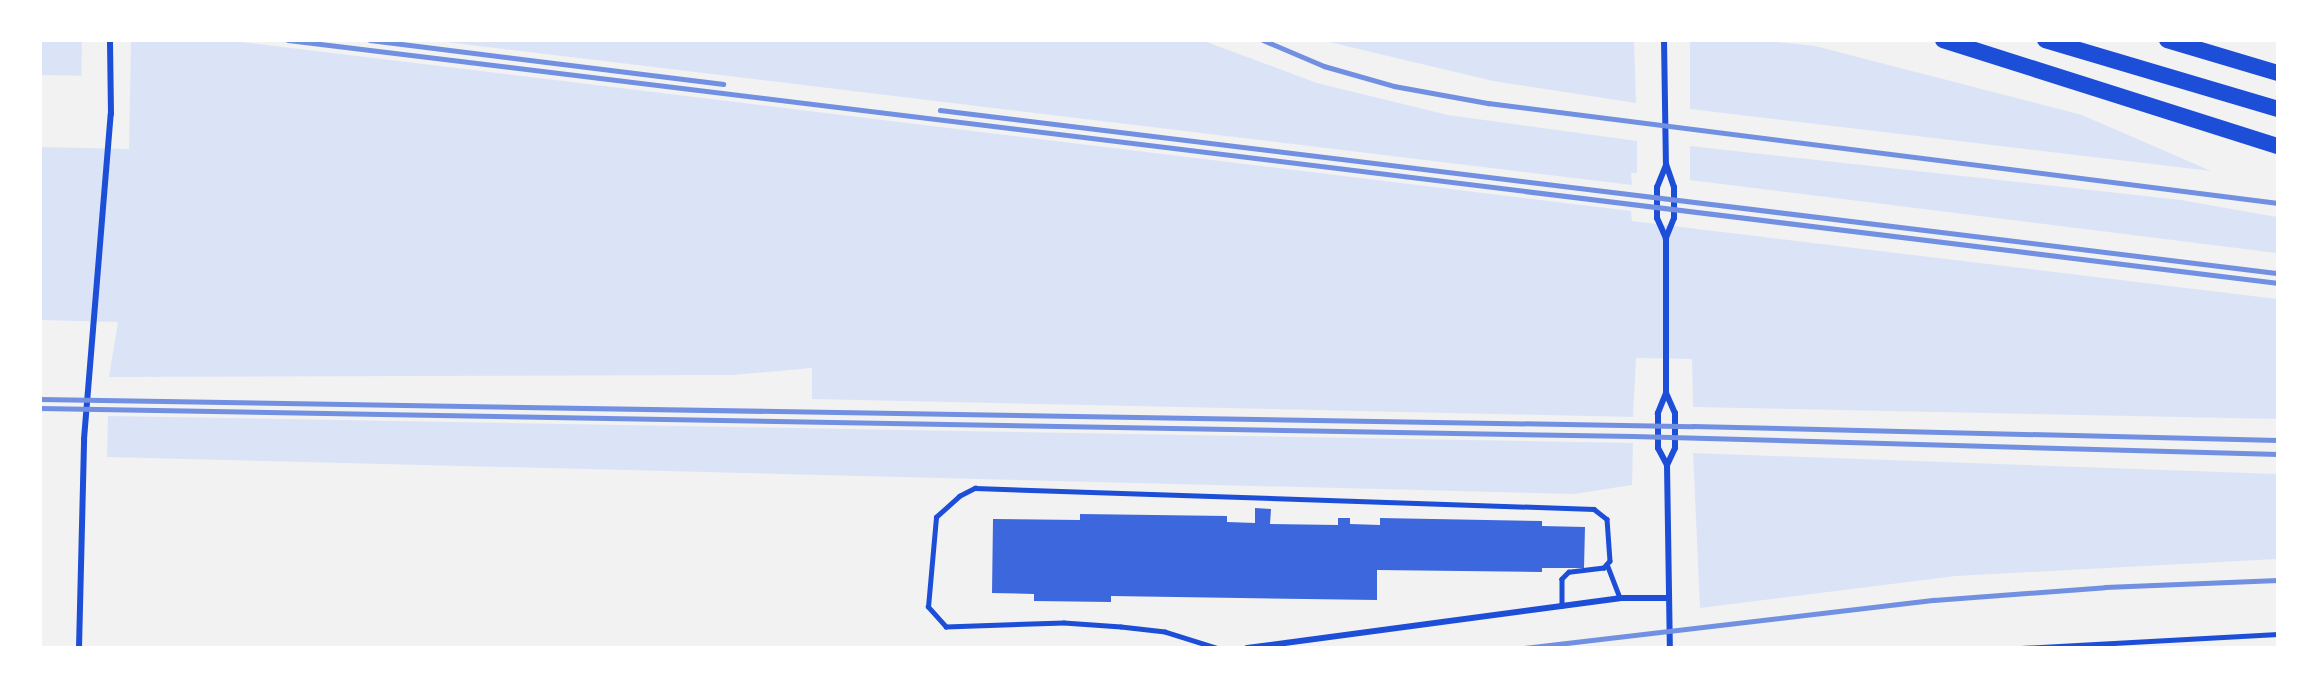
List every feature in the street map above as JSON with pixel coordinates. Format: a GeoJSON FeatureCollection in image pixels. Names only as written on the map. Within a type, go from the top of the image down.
{"type":"FeatureCollection","features":[{"type":"Feature","properties":{"kind":"highway"},"geometry":{"type":"LineString","coordinates":[[1943,40],[2277,146]]}},
{"type":"Feature","properties":{"kind":"highway"},"geometry":{"type":"LineString","coordinates":[[2045,40],[2277,109]]}},
{"type":"Feature","properties":{"kind":"highway"},"geometry":{"type":"LineString","coordinates":[[2168,40],[2277,73]]}},
{"type":"Feature","properties":{"kind":"street"},"geometry":{"type":"LineString","coordinates":[[79,648],[84,438],[111,114],[110,40]]}},
{"type":"Feature","properties":{"kind":"street"},"geometry":{"type":"LineString","coordinates":[[1664,40],[1666,164],[1674,187],[1674,218],[1666,238],[1666,393],[1658,413],[1658,448],[1667,465]]}},
{"type":"Feature","properties":{"kind":"street"},"geometry":{"type":"LineString","coordinates":[[1666,164],[1657,187],[1657,218],[1666,238]]}},
{"type":"Feature","properties":{"kind":"street"},"geometry":{"type":"LineString","coordinates":[[1666,393],[1675,413],[1675,448],[1667,465],[1670,648]]}},
{"type":"Feature","properties":{"kind":"street"},"geometry":{"type":"LineString","coordinates":[[1247,648],[1620,598],[1669,598]]}},
{"type":"Feature","properties":{"kind":"lane"},"geometry":{"type":"LineString","coordinates":[[1216,648],[1165,632],[1121,627],[1064,624],[946,627],[928,607],[936,518],[958,496],[975,488],[1594,509],[1607,519],[1607,564],[1620,598]]}},
{"type":"Feature","properties":{"kind":"lane"},"geometry":{"type":"LineString","coordinates":[[1562,606],[1562,579],[1569,572],[1604,568],[1607,564]]}},
{"type":"Feature","properties":{"kind":"lane"},"geometry":{"type":"LineString","coordinates":[[2021,648],[2277,634]]}},
{"type":"Feature","properties":{"kind":"shaded area"},"geometry":{"type":"Polygon","coordinates":[[[41,40],[82,41],[81,76],[40,75],[41,40]]]}},
{"type":"Feature","properties":{"kind":"shaded area"},"geometry":{"type":"Polygon","coordinates":[[[226,40],[1631,211],[1632,221],[2277,299],[2278,419],[1693,407],[1692,359],[1636,358],[1633,417],[812,399],[812,368],[732,375],[109,377],[118,322],[41,320],[41,147],[129,149],[131,41],[226,40]]]}},
{"type":"Feature","properties":{"kind":"shaded area"},"geometry":{"type":"Polygon","coordinates":[[[1760,40],[1815,46],[2082,115],[2211,171],[1690,109],[1690,42],[1760,40]]]}},
{"type":"Feature","properties":{"kind":"shaded area"},"geometry":{"type":"Polygon","coordinates":[[[438,41],[1204,41],[1317,83],[1448,115],[1637,141],[1637,173],[1631,173],[1632,185],[438,41]]]}},
{"type":"Feature","properties":{"kind":"shaded area"},"geometry":{"type":"Polygon","coordinates":[[[1325,41],[1634,41],[1636,103],[1493,81],[1325,41]]]}},
{"type":"Feature","properties":{"kind":"shaded area"},"geometry":{"type":"Polygon","coordinates":[[[1690,146],[2181,200],[2277,217],[2277,253],[1690,180],[1690,146]]]}},
{"type":"Feature","properties":{"kind":"shaded area"},"geometry":{"type":"Polygon","coordinates":[[[108,416],[1633,443],[1632,485],[1574,494],[107,457],[108,416]]]}},
{"type":"Feature","properties":{"kind":"shaded area"},"geometry":{"type":"Polygon","coordinates":[[[1693,453],[2277,474],[2277,559],[1956,576],[1700,608],[1693,453]]]}},
{"type":"Feature","properties":{"kind":"building"},"geometry":{"type":"Polygon","coordinates":[[[1255,508],[1271,509],[1270,524],[1338,525],[1338,518],[1350,518],[1350,524],[1380,525],[1380,518],[1542,521],[1542,526],[1585,527],[1584,568],[1542,568],[1542,572],[1377,570],[1377,600],[1111,596],[1111,602],[1034,601],[1034,594],[992,593],[993,519],[1080,520],[1080,514],[1227,516],[1227,522],[1255,523],[1255,508]]]}},
{"type":"Feature","properties":{"kind":"railway"},"geometry":{"type":"LineString","coordinates":[[288,40],[2278,283]]}},
{"type":"Feature","properties":{"kind":"railway"},"geometry":{"type":"LineString","coordinates":[[370,40],[723,84]]}},
{"type":"Feature","properties":{"kind":"railway"},"geometry":{"type":"LineString","coordinates":[[1263,40],[1324,66],[1394,86],[1488,103],[2278,203]]}},
{"type":"Feature","properties":{"kind":"railway"},"geometry":{"type":"LineString","coordinates":[[940,110],[2278,273]]}},
{"type":"Feature","properties":{"kind":"railway"},"geometry":{"type":"LineString","coordinates":[[40,399],[1693,426],[2278,440]]}},
{"type":"Feature","properties":{"kind":"railway"},"geometry":{"type":"LineString","coordinates":[[40,408],[1633,436],[2278,454]]}},
{"type":"Feature","properties":{"kind":"railway"},"geometry":{"type":"LineString","coordinates":[[1524,648],[1934,600],[2105,587],[2278,580]]}}]}
